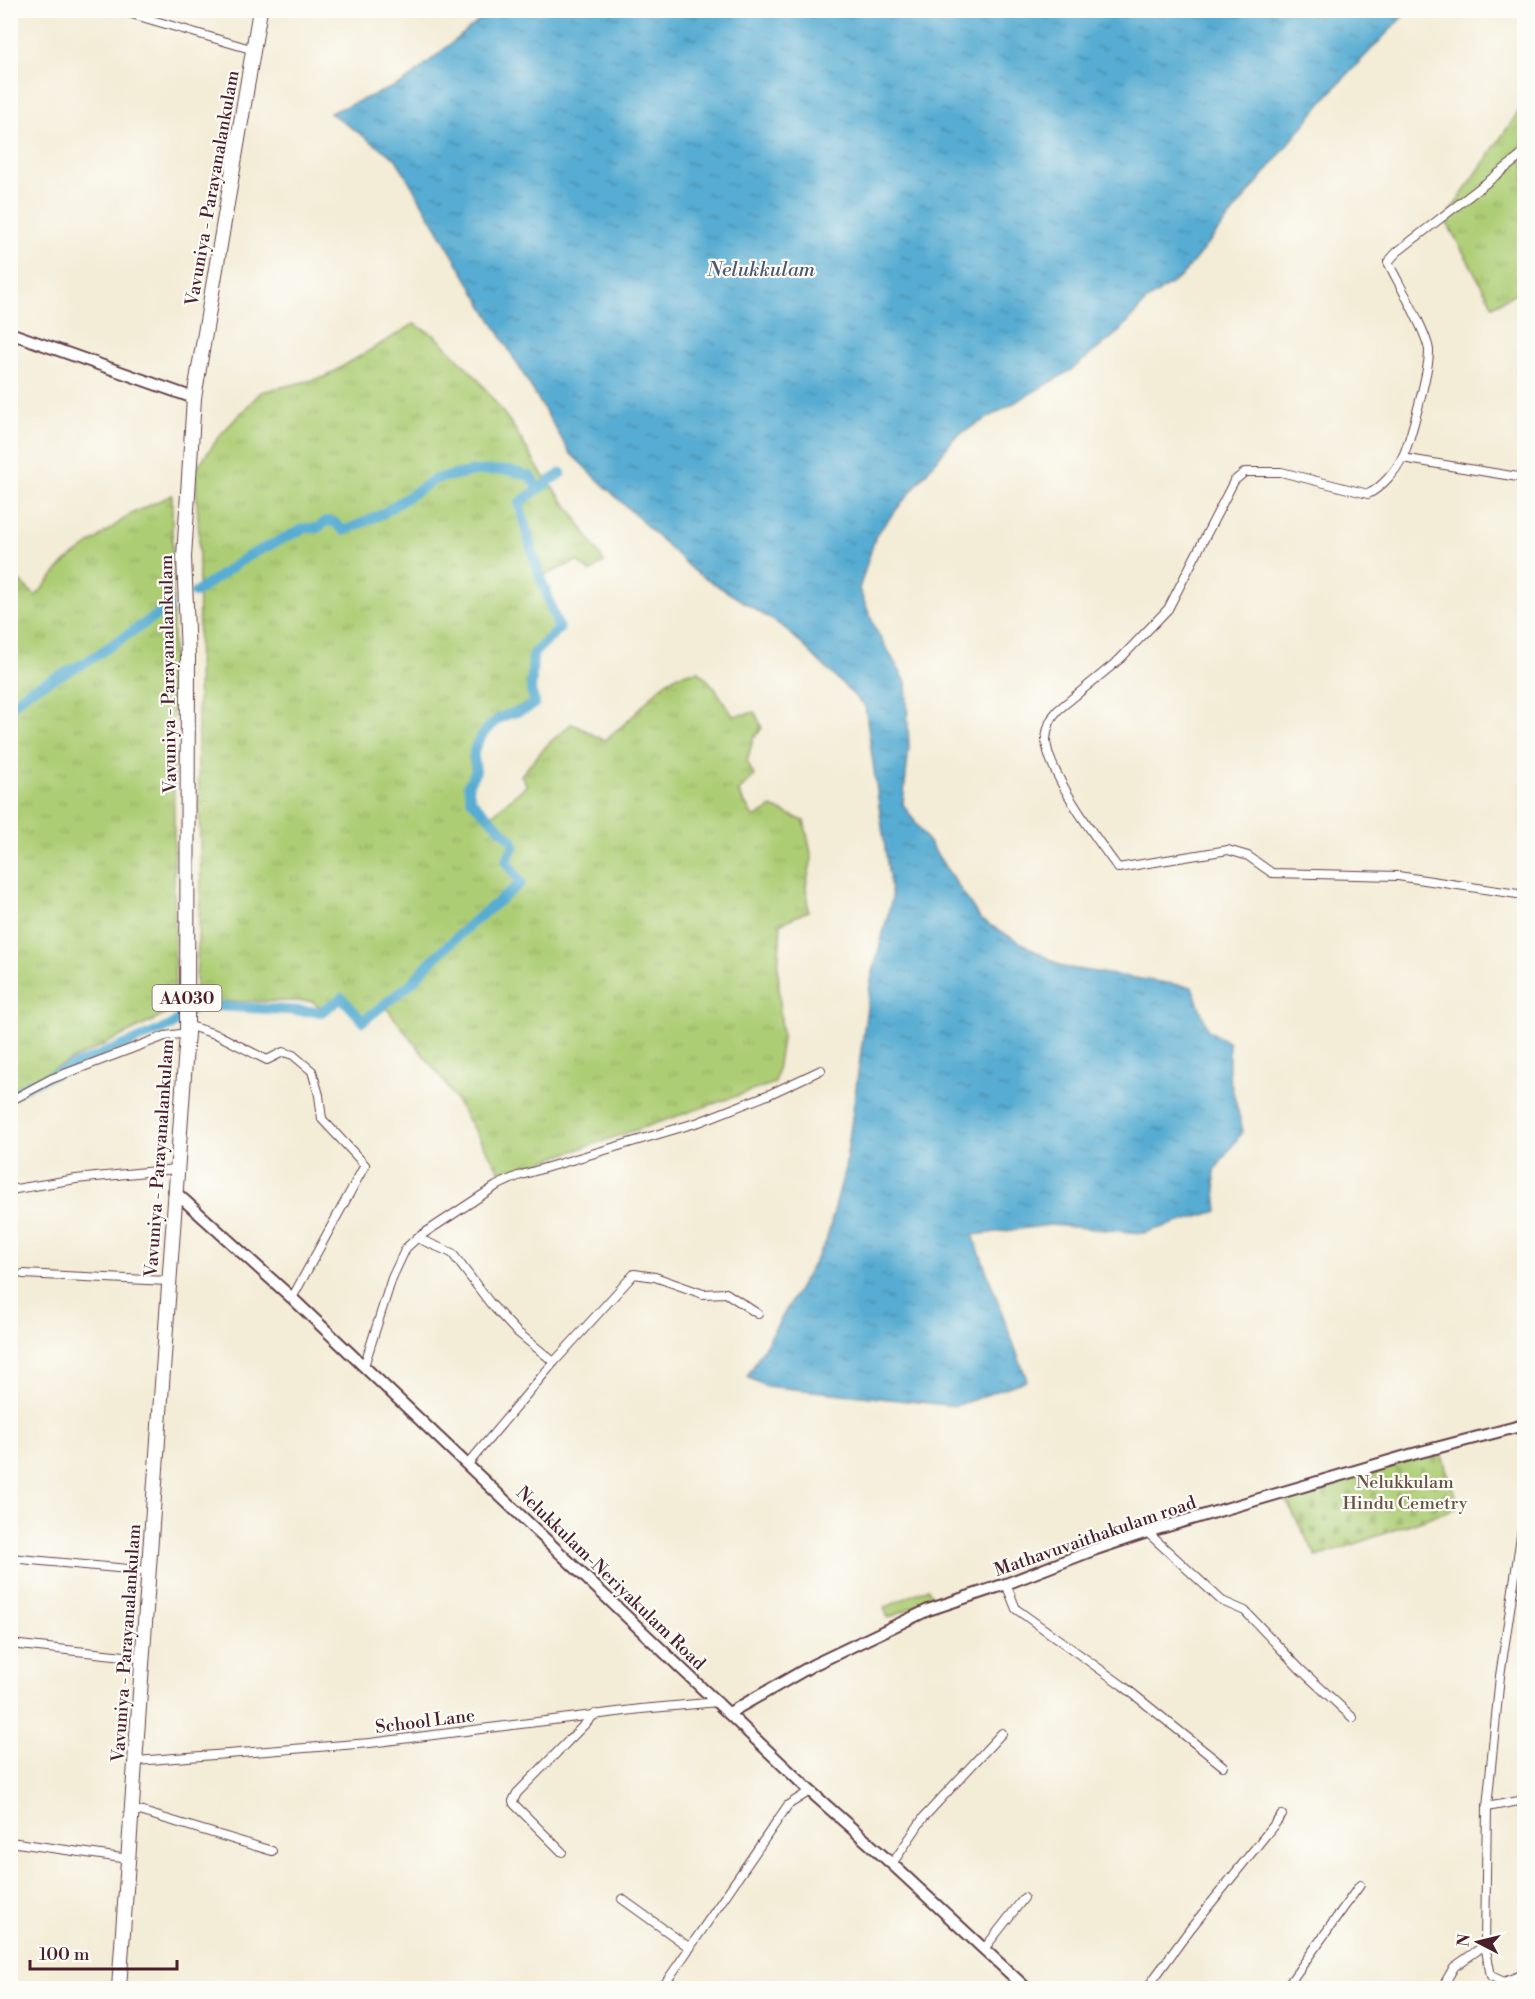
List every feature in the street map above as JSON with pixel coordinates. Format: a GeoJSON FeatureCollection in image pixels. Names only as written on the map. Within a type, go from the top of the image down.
{"type":"FeatureCollection","features":[{"type":"Feature","properties":{"kind":"highway","name":"Vavuniya - Parayanalankulam"},"geometry":{"type":"LineString","coordinates":[[119,1989],[187,1029],[188,656],[184,557],[194,398],[260,10]]}},
{"type":"Feature","properties":{"kind":"main road"},"geometry":{"type":"LineString","coordinates":[[10,333],[194,398]]}},
{"type":"Feature","properties":{"kind":"main road","name":"Nelukkulam-Neriyakulam Road"},"geometry":{"type":"LineString","coordinates":[[174,1191],[292,1298],[468,1464],[810,1791],[1026,1989]]}},
{"type":"Feature","properties":{"kind":"main road","name":"Mathavuvaithakulam road"},"geometry":{"type":"LineString","coordinates":[[729,1713],[813,1665],[928,1610],[1006,1584],[1095,1549],[1413,1454],[1524,1425]]}},
{"type":"Feature","properties":{"kind":"street"},"geometry":{"type":"LineString","coordinates":[[118,10],[254,50]]}},
{"type":"Feature","properties":{"kind":"street"},"geometry":{"type":"LineString","coordinates":[[1524,151],[1521,156],[1397,252],[1388,262],[1429,351],[1423,391],[1402,458],[1378,490],[1368,494],[1281,472],[1245,472],[1234,481],[1168,609],[1120,659],[1050,718],[1046,740],[1050,761],[1086,824],[1118,868],[1228,850],[1248,856],[1272,873],[1398,876],[1524,894]]}},
{"type":"Feature","properties":{"kind":"street"},"geometry":{"type":"LineString","coordinates":[[1402,458],[1524,478]]}},
{"type":"Feature","properties":{"kind":"street"},"geometry":{"type":"LineString","coordinates":[[10,1101],[51,1079],[187,1029],[218,1035],[267,1060],[283,1052],[293,1054],[312,1071],[319,1095],[322,1119],[365,1165],[292,1298]]}},
{"type":"Feature","properties":{"kind":"street"},"geometry":{"type":"LineString","coordinates":[[364,1366],[392,1278],[406,1248],[417,1238],[496,1186],[518,1176],[699,1122],[770,1094],[821,1070]]}},
{"type":"Feature","properties":{"kind":"street"},"geometry":{"type":"LineString","coordinates":[[10,1190],[76,1179],[176,1169]]}},
{"type":"Feature","properties":{"kind":"street"},"geometry":{"type":"LineString","coordinates":[[417,1238],[452,1253],[490,1303],[516,1331],[554,1362]]}},
{"type":"Feature","properties":{"kind":"street"},"geometry":{"type":"LineString","coordinates":[[23,1274],[168,1281]]}},
{"type":"Feature","properties":{"kind":"street"},"geometry":{"type":"LineString","coordinates":[[468,1464],[554,1362],[634,1275],[655,1276],[703,1294],[726,1293],[758,1314]]}},
{"type":"Feature","properties":{"kind":"street"},"geometry":{"type":"LineString","coordinates":[[1524,1516],[1500,1676],[1486,1807],[1485,1945],[1491,1976],[1500,1982],[1524,1974]]}},
{"type":"Feature","properties":{"kind":"street"},"geometry":{"type":"LineString","coordinates":[[1147,1532],[1222,1601],[1245,1611],[1300,1669],[1353,1718]]}},
{"type":"Feature","properties":{"kind":"street"},"geometry":{"type":"LineString","coordinates":[[10,1558],[149,1571]]}},
{"type":"Feature","properties":{"kind":"street"},"geometry":{"type":"LineString","coordinates":[[1006,1584],[1016,1609],[1122,1685],[1223,1766]]}},
{"type":"Feature","properties":{"kind":"street"},"geometry":{"type":"LineString","coordinates":[[10,1644],[143,1658]]}},
{"type":"Feature","properties":{"kind":"street","name":"School Lane"},"geometry":{"type":"LineString","coordinates":[[136,1761],[370,1743],[595,1714],[718,1702]]}},
{"type":"Feature","properties":{"kind":"street"},"geometry":{"type":"LineString","coordinates":[[562,1852],[513,1801],[517,1793],[595,1714]]}},
{"type":"Feature","properties":{"kind":"street"},"geometry":{"type":"LineString","coordinates":[[892,1864],[924,1817],[1002,1733]]}},
{"type":"Feature","properties":{"kind":"street"},"geometry":{"type":"LineString","coordinates":[[662,1989],[788,1806],[810,1791]]}},
{"type":"Feature","properties":{"kind":"street"},"geometry":{"type":"LineString","coordinates":[[1486,1807],[1524,1800]]}},
{"type":"Feature","properties":{"kind":"street"},"geometry":{"type":"LineString","coordinates":[[133,1809],[272,1851]]}},
{"type":"Feature","properties":{"kind":"street"},"geometry":{"type":"LineString","coordinates":[[1147,1989],[1191,1928],[1282,1815]]}},
{"type":"Feature","properties":{"kind":"street"},"geometry":{"type":"LineString","coordinates":[[10,1842],[129,1859]]}},
{"type":"Feature","properties":{"kind":"street"},"geometry":{"type":"LineString","coordinates":[[1286,1989],[1360,1885]]}},
{"type":"Feature","properties":{"kind":"street"},"geometry":{"type":"LineString","coordinates":[[984,1949],[1024,1898]]}},
{"type":"Feature","properties":{"kind":"street"},"geometry":{"type":"LineString","coordinates":[[622,1899],[690,1948]]}},
{"type":"Feature","properties":{"kind":"street"},"geometry":{"type":"LineString","coordinates":[[1442,1989],[1454,1967],[1485,1945]]}},
{"type":"Feature","properties":{"kind":"street"},"geometry":{"type":"LineString","coordinates":[[1512,1979],[1516,1989]]}},
{"type":"Feature","properties":{"kind":"green space"},"geometry":{"type":"Polygon","coordinates":[[[1524,104],[1524,141],[1503,176],[1524,157],[1524,288],[1493,306],[1445,219],[1524,104]]]}},
{"type":"Feature","properties":{"kind":"green space"},"geometry":{"type":"Polygon","coordinates":[[[414,324],[436,336],[477,378],[513,426],[541,473],[572,512],[604,562],[590,572],[577,561],[545,575],[556,628],[530,654],[527,685],[530,702],[504,713],[488,725],[476,740],[469,758],[472,771],[469,801],[487,819],[527,785],[521,775],[548,744],[571,724],[605,740],[669,680],[699,671],[714,687],[733,716],[755,712],[762,728],[753,739],[747,761],[754,776],[738,792],[754,818],[772,807],[804,821],[812,858],[806,885],[808,911],[781,923],[778,969],[782,1039],[775,1083],[535,1164],[500,1172],[444,1081],[381,1004],[363,1016],[342,995],[321,1009],[312,1001],[195,1002],[201,880],[198,762],[199,534],[195,470],[222,433],[261,392],[325,377],[414,324]]]}},
{"type":"Feature","properties":{"kind":"green space"},"geometry":{"type":"Polygon","coordinates":[[[172,495],[175,1010],[11,1090],[11,574],[36,596],[65,562],[131,514],[172,495]]]}},
{"type":"Feature","properties":{"kind":"green space","name":"Nelukkulam Hindu Cemetry"},"geometry":{"type":"Polygon","coordinates":[[[1440,1450],[1459,1507],[1317,1557],[1285,1499],[1440,1450]]]}},
{"type":"Feature","properties":{"kind":"green space"},"geometry":{"type":"Polygon","coordinates":[[[928,1588],[933,1598],[888,1618],[884,1608],[928,1588]]]}},
{"type":"Feature","properties":{"kind":"water","name":"Nelukkulam"},"geometry":{"type":"Polygon","coordinates":[[[492,10],[1408,11],[1328,95],[1181,277],[1146,301],[1120,331],[1070,371],[956,436],[876,535],[859,589],[876,630],[906,682],[909,747],[903,804],[981,920],[1063,967],[1192,987],[1208,1030],[1229,1043],[1229,1076],[1243,1131],[1214,1171],[1218,1211],[1143,1233],[1050,1225],[973,1235],[1027,1380],[956,1406],[766,1386],[747,1377],[826,1242],[845,1169],[870,985],[892,898],[865,706],[785,628],[694,571],[570,453],[396,159],[330,113],[403,83],[492,10]]]}},
{"type":"Feature","properties":{"kind":"waterway"},"geometry":{"type":"LineString","coordinates":[[195,593],[248,556],[305,528],[318,528],[326,521],[334,522],[344,531],[382,514],[435,479],[475,471],[509,470],[531,477],[538,489]]}},
{"type":"Feature","properties":{"kind":"waterway"},"geometry":{"type":"LineString","coordinates":[[10,1096],[30,1084],[170,1026],[197,1005],[321,1012],[342,998],[363,1021],[413,982],[428,964],[473,922],[521,883],[506,861],[514,846],[512,840],[471,800],[468,785],[476,771],[475,747],[484,733],[500,718],[527,709],[535,703],[531,691],[533,654],[559,629],[535,562],[519,503],[561,473]]}},
{"type":"Feature","properties":{"kind":"waterway"},"geometry":{"type":"LineString","coordinates":[[10,708],[28,691],[85,663],[169,607]]}}]}
